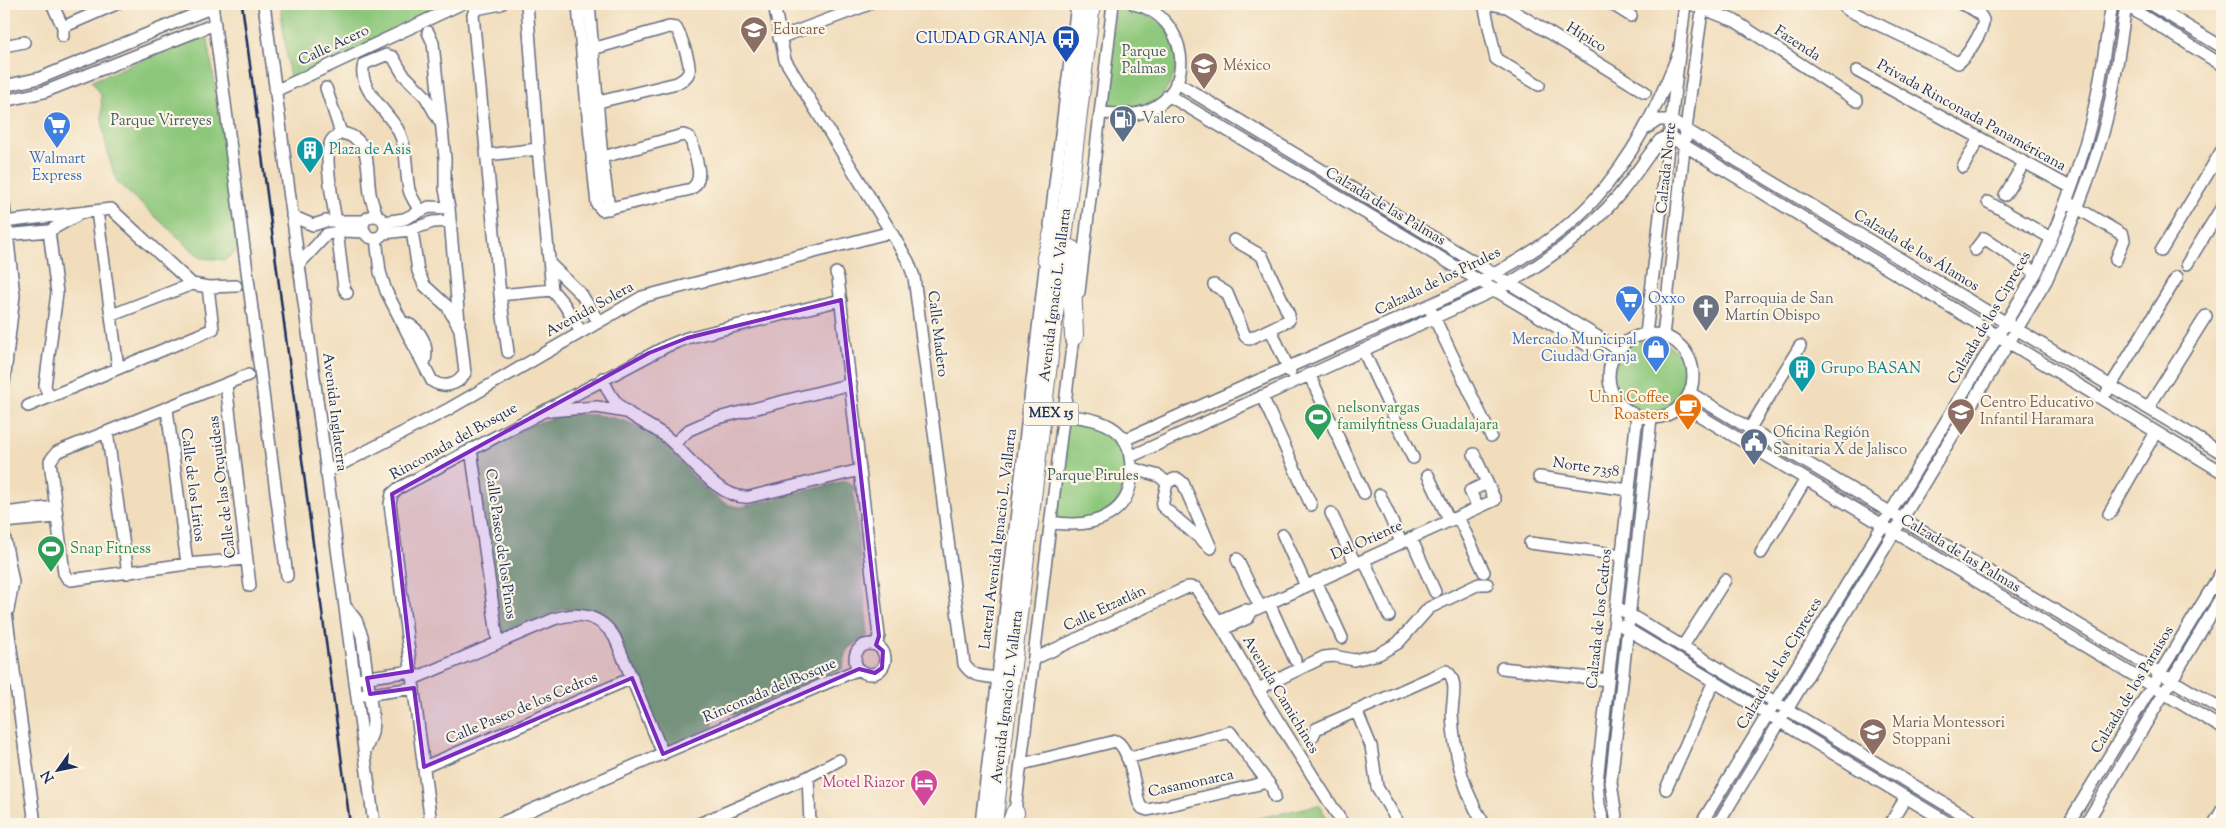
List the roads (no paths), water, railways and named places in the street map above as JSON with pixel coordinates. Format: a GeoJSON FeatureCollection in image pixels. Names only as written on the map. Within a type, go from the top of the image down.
{"type":"FeatureCollection","features":[{"type":"Feature","properties":{"kind":"highway","name":"Avenida Ignacio L. Vallarta"},"geometry":{"type":"LineString","coordinates":[[993,824],[1091,4]]}},
{"type":"Feature","properties":{"kind":"highway","name":"Avenida Ignacio L. Vallarta"},"geometry":{"type":"LineString","coordinates":[[1010,822],[1071,249],[1100,4]]}},
{"type":"Feature","properties":{"kind":"highway"},"geometry":{"type":"LineString","coordinates":[[1046,258],[1073,155]]}},
{"type":"Feature","properties":{"kind":"highway"},"geometry":{"type":"LineString","coordinates":[[1071,249],[1074,336]]}},
{"type":"Feature","properties":{"kind":"street"},"geometry":{"type":"LineString","coordinates":[[52,4],[63,31],[116,4]]}},
{"type":"Feature","properties":{"kind":"street","name":"Avenida Inglaterra"},"geometry":{"type":"LineString","coordinates":[[264,4],[374,824]]}},
{"type":"Feature","properties":{"kind":"street","name":"Calle Acero"},"geometry":{"type":"LineString","coordinates":[[275,91],[461,4]]}},
{"type":"Feature","properties":{"kind":"street"},"geometry":{"type":"LineString","coordinates":[[501,4],[476,9],[473,15],[500,295],[508,352]]}},
{"type":"Feature","properties":{"kind":"street"},"geometry":{"type":"LineString","coordinates":[[527,4],[538,149],[552,290],[564,304],[581,332]]}},
{"type":"Feature","properties":{"kind":"street"},"geometry":{"type":"LineString","coordinates":[[578,4],[582,52],[592,104],[597,159],[609,209],[691,190],[700,179],[692,142],[689,137],[684,136],[597,159]]}},
{"type":"Feature","properties":{"kind":"street"},"geometry":{"type":"LineString","coordinates":[[589,4],[594,48],[592,104]]}},
{"type":"Feature","properties":{"kind":"street","name":"Calle Madero"},"geometry":{"type":"LineString","coordinates":[[774,4],[784,60],[891,232],[908,261],[914,277],[964,664],[969,672],[977,676],[998,678]]}},
{"type":"Feature","properties":{"kind":"street","name":"Avenida Ignacio L. Vallarta"},"geometry":{"type":"LineString","coordinates":[[1046,258],[1077,4]]}},
{"type":"Feature","properties":{"kind":"street"},"geometry":{"type":"LineString","coordinates":[[1010,822],[1022,764],[1113,4]]}},
{"type":"Feature","properties":{"kind":"street"},"geometry":{"type":"LineString","coordinates":[[1101,113],[1134,114],[1147,111],[1168,95],[1176,82],[1180,70],[1181,54],[1178,39],[1170,26],[1159,14],[1146,6],[1134,4]]}},
{"type":"Feature","properties":{"kind":"street"},"geometry":{"type":"LineString","coordinates":[[1484,4],[1496,59],[1539,85]]}},
{"type":"Feature","properties":{"kind":"street","name":"Hípico"},"geometry":{"type":"LineString","coordinates":[[1491,4],[1515,6],[1646,92]]}},
{"type":"Feature","properties":{"kind":"street"},"geometry":{"type":"LineString","coordinates":[[1612,4],[1631,16]]}},
{"type":"Feature","properties":{"kind":"street","name":"Calzada Norte"},"geometry":{"type":"LineString","coordinates":[[1646,334],[1685,4]]}},
{"type":"Feature","properties":{"kind":"street","name":"Fazenda"},"geometry":{"type":"LineString","coordinates":[[1691,4],[1703,7],[1735,21],[1857,101]]}},
{"type":"Feature","properties":{"kind":"street"},"geometry":{"type":"LineString","coordinates":[[1842,4],[1848,10],[1958,63],[1964,60],[1983,27],[1983,18],[1965,4]]}},
{"type":"Feature","properties":{"kind":"street","name":"Calzada de los Cipreces"},"geometry":{"type":"LineString","coordinates":[[1701,824],[2036,273],[2066,201],[2084,148],[2094,109],[2112,4]]}},
{"type":"Feature","properties":{"kind":"street"},"geometry":{"type":"LineString","coordinates":[[2125,4],[2222,65]]}},
{"type":"Feature","properties":{"kind":"street","name":"Calzada de los Cipreces"},"geometry":{"type":"LineString","coordinates":[[1718,824],[2046,281],[2076,206],[2108,112],[2125,4]]}},
{"type":"Feature","properties":{"kind":"street"},"geometry":{"type":"LineString","coordinates":[[2150,4],[2222,48]]}},
{"type":"Feature","properties":{"kind":"street"},"geometry":{"type":"LineString","coordinates":[[4,86],[40,78],[212,5],[287,576]]}},
{"type":"Feature","properties":{"kind":"street"},"geometry":{"type":"LineString","coordinates":[[779,38],[867,5]]}},
{"type":"Feature","properties":{"kind":"street","name":"Calzada Norte"},"geometry":{"type":"LineString","coordinates":[[1663,336],[1686,130],[1703,7]]}},
{"type":"Feature","properties":{"kind":"street"},"geometry":{"type":"LineString","coordinates":[[4,101],[44,92],[215,24]]}},
{"type":"Feature","properties":{"kind":"street"},"geometry":{"type":"LineString","coordinates":[[582,52],[669,26],[676,28],[680,35],[689,70],[686,78],[677,83],[592,104]]}},
{"type":"Feature","properties":{"kind":"street"},"geometry":{"type":"LineString","coordinates":[[347,294],[344,288],[328,159],[329,144],[333,138],[341,133],[352,135],[358,140],[364,151],[368,166],[370,194],[380,227],[380,272],[386,291],[403,322],[413,326],[422,337],[426,351],[424,364],[432,381],[437,384],[452,384],[461,379],[465,372],[449,208],[445,189],[433,43],[428,32]]}},
{"type":"Feature","properties":{"kind":"street"},"geometry":{"type":"LineString","coordinates":[[4,46],[24,42]]}},
{"type":"Feature","properties":{"kind":"street"},"geometry":{"type":"LineString","coordinates":[[105,51],[111,65]]}},
{"type":"Feature","properties":{"kind":"street","name":"Calzada de los Pirules"},"geometry":{"type":"LineString","coordinates":[[1124,440],[1428,305],[1493,273],[1557,234],[1592,202],[1625,160],[1645,130],[1679,52]]}},
{"type":"Feature","properties":{"kind":"street"},"geometry":{"type":"LineString","coordinates":[[420,211],[409,192],[405,150],[401,136],[389,115],[371,96],[363,72],[364,64],[386,55],[393,57],[403,74],[425,96],[441,124]]}},
{"type":"Feature","properties":{"kind":"street","name":"Privada Rinconada Panaméricana"},"geometry":{"type":"LineString","coordinates":[[1857,71],[2070,187]]}},
{"type":"Feature","properties":{"kind":"street"},"geometry":{"type":"LineString","coordinates":[[417,88],[437,80]]}},
{"type":"Feature","properties":{"kind":"street","name":"Calzada de las Palmas"},"geometry":{"type":"LineString","coordinates":[[1176,82],[1618,349]]}},
{"type":"Feature","properties":{"kind":"street"},"geometry":{"type":"LineString","coordinates":[[326,88],[341,133]]}},
{"type":"Feature","properties":{"kind":"street","name":"Calzada de las Palmas"},"geometry":{"type":"LineString","coordinates":[[1168,95],[1612,360]]}},
{"type":"Feature","properties":{"kind":"street"},"geometry":{"type":"LineString","coordinates":[[1645,130],[1658,120],[1670,120]]}},
{"type":"Feature","properties":{"kind":"street","name":"Calzada de los Álamos"},"geometry":{"type":"LineString","coordinates":[[1670,120],[2222,453]]}},
{"type":"Feature","properties":{"kind":"street","name":"Calzada de los Pirules"},"geometry":{"type":"LineString","coordinates":[[1131,462],[1262,396],[1510,283],[1564,248],[1593,222],[1619,195],[1660,140],[1669,136]]}},
{"type":"Feature","properties":{"kind":"street","name":"Calzada de los Álamos"},"geometry":{"type":"LineString","coordinates":[[1669,136],[2222,472]]}},
{"type":"Feature","properties":{"kind":"street"},"geometry":{"type":"LineString","coordinates":[[1963,167],[1979,138]]}},
{"type":"Feature","properties":{"kind":"street"},"geometry":{"type":"LineString","coordinates":[[487,155],[538,149]]}},
{"type":"Feature","properties":{"kind":"street"},"geometry":{"type":"LineString","coordinates":[[2162,251],[2222,150]]}},
{"type":"Feature","properties":{"kind":"street"},"geometry":{"type":"LineString","coordinates":[[2005,195],[2024,163]]}},
{"type":"Feature","properties":{"kind":"street"},"geometry":{"type":"LineString","coordinates":[[1328,190],[1336,178]]}},
{"type":"Feature","properties":{"kind":"street"},"geometry":{"type":"LineString","coordinates":[[2066,201],[2123,235],[2124,240],[2116,260]]}},
{"type":"Feature","properties":{"kind":"street"},"geometry":{"type":"LineString","coordinates":[[1988,202],[2051,238]]}},
{"type":"Feature","properties":{"kind":"street"},"geometry":{"type":"LineString","coordinates":[[4,206],[5,234],[13,279],[7,330],[4,383]]}},
{"type":"Feature","properties":{"kind":"street"},"geometry":{"type":"LineString","coordinates":[[449,208],[432,207],[380,227],[368,235],[365,226],[368,218],[380,227],[412,230],[433,222],[450,221]]}},
{"type":"Feature","properties":{"kind":"street"},"geometry":{"type":"LineString","coordinates":[[2187,264],[2222,207]]}},
{"type":"Feature","properties":{"kind":"street"},"geometry":{"type":"LineString","coordinates":[[5,222],[111,209],[192,284]]}},
{"type":"Feature","properties":{"kind":"street"},"geometry":{"type":"LineString","coordinates":[[97,211],[118,368]]}},
{"type":"Feature","properties":{"kind":"street"},"geometry":{"type":"LineString","coordinates":[[5,234],[49,231],[81,213]]}},
{"type":"Feature","properties":{"kind":"street"},"geometry":{"type":"LineString","coordinates":[[292,216],[313,225],[326,220],[336,226],[365,226]]}},
{"type":"Feature","properties":{"kind":"street"},"geometry":{"type":"LineString","coordinates":[[313,225],[317,243]]}},
{"type":"Feature","properties":{"kind":"street"},"geometry":{"type":"LineString","coordinates":[[300,263],[317,243],[336,226]]}},
{"type":"Feature","properties":{"kind":"street"},"geometry":{"type":"LineString","coordinates":[[412,230],[418,271],[424,286],[450,311],[460,329]]}},
{"type":"Feature","properties":{"kind":"street"},"geometry":{"type":"LineString","coordinates":[[1846,244],[1852,230]]}},
{"type":"Feature","properties":{"kind":"street"},"geometry":{"type":"LineString","coordinates":[[49,231],[57,292],[45,386],[49,397]]}},
{"type":"Feature","properties":{"kind":"street","name":"Avenida Solera"},"geometry":{"type":"LineString","coordinates":[[326,472],[447,410],[598,322],[652,294],[891,232]]}},
{"type":"Feature","properties":{"kind":"street"},"geometry":{"type":"LineString","coordinates":[[1975,250],[1984,238],[2036,273]]}},
{"type":"Feature","properties":{"kind":"street"},"geometry":{"type":"LineString","coordinates":[[1214,285],[1227,293],[1245,336],[1249,339],[1289,320],[1289,315],[1262,256],[1234,240]]}},
{"type":"Feature","properties":{"kind":"street","name":"Lateral Avenida Ignacio L. Vallarta"},"geometry":{"type":"LineString","coordinates":[[980,824],[1046,258]]}},
{"type":"Feature","properties":{"kind":"street"},"geometry":{"type":"LineString","coordinates":[[551,266],[580,294],[598,322]]}},
{"type":"Feature","properties":{"kind":"street"},"geometry":{"type":"LineString","coordinates":[[836,272],[841,300],[879,636],[876,645]]}},
{"type":"Feature","properties":{"kind":"street"},"geometry":{"type":"LineString","coordinates":[[2102,400],[2177,278]]}},
{"type":"Feature","properties":{"kind":"street"},"geometry":{"type":"LineString","coordinates":[[112,315],[192,284],[208,287],[236,286]]}},
{"type":"Feature","properties":{"kind":"street"},"geometry":{"type":"LineString","coordinates":[[28,406],[213,329],[208,287]]}},
{"type":"Feature","properties":{"kind":"street"},"geometry":{"type":"LineString","coordinates":[[435,296],[457,290]]}},
{"type":"Feature","properties":{"kind":"street"},"geometry":{"type":"LineString","coordinates":[[500,295],[552,290]]}},
{"type":"Feature","properties":{"kind":"street","name":"Rinconada del Bosque"},"geometry":{"type":"LineString","coordinates":[[431,824],[390,498],[395,490],[649,353],[687,338],[841,300]]}},
{"type":"Feature","properties":{"kind":"street"},"geometry":{"type":"LineString","coordinates":[[1428,305],[1491,436]]}},
{"type":"Feature","properties":{"kind":"street"},"geometry":{"type":"LineString","coordinates":[[2148,408],[2206,316]]}},
{"type":"Feature","properties":{"kind":"street"},"geometry":{"type":"LineString","coordinates":[[1271,330],[1294,382]]}},
{"type":"Feature","properties":{"kind":"street"},"geometry":{"type":"LineString","coordinates":[[1646,334],[1663,336],[1680,346],[1691,363],[1693,378],[1690,392],[1682,405],[1671,414],[1651,418],[1637,416],[1622,408],[1612,394],[1608,377],[1612,360],[1618,349],[1631,339],[1646,334]]}},
{"type":"Feature","properties":{"kind":"street"},"geometry":{"type":"LineString","coordinates":[[1750,428],[1800,346]]}},
{"type":"Feature","properties":{"kind":"street"},"geometry":{"type":"LineString","coordinates":[[1363,350],[1413,458]]}},
{"type":"Feature","properties":{"kind":"street"},"geometry":{"type":"LineString","coordinates":[[1309,374],[1364,493]]}},
{"type":"Feature","properties":{"kind":"street"},"geometry":{"type":"LineString","coordinates":[[246,559],[187,564],[71,580],[67,578],[64,573],[50,461],[57,452],[248,375]]}},
{"type":"Feature","properties":{"kind":"street"},"geometry":{"type":"LineString","coordinates":[[603,378],[614,400],[626,412]]}},
{"type":"Feature","properties":{"kind":"street","name":"Calle de las Orquídeas"},"geometry":{"type":"LineString","coordinates":[[226,384],[250,586]]}},
{"type":"Feature","properties":{"kind":"street"},"geometry":{"type":"LineString","coordinates":[[674,444],[689,430],[714,419],[850,384]]}},
{"type":"Feature","properties":{"kind":"street","name":"Calzada de las Palmas"},"geometry":{"type":"LineString","coordinates":[[1690,392],[2222,710]]}},
{"type":"Feature","properties":{"kind":"street"},"geometry":{"type":"LineString","coordinates":[[1262,396],[1311,504]]}},
{"type":"Feature","properties":{"kind":"street","name":"Calzada de las Palmas"},"geometry":{"type":"LineString","coordinates":[[1682,405],[2222,728]]}},
{"type":"Feature","properties":{"kind":"street"},"geometry":{"type":"LineString","coordinates":[[538,413],[565,408],[590,407],[626,412],[641,419],[674,444],[705,475],[737,497],[750,497],[860,470]]}},
{"type":"Feature","properties":{"kind":"street","name":"Calle de los Lirios"},"geometry":{"type":"LineString","coordinates":[[167,409],[187,564]]}},
{"type":"Feature","properties":{"kind":"street"},"geometry":{"type":"LineString","coordinates":[[1051,522],[1080,525],[1093,523],[1108,517],[1118,508],[1126,495],[1131,478],[1131,462],[1121,435],[1106,424],[1064,414]]}},
{"type":"Feature","properties":{"kind":"street","name":"Calzada de los Cedros"},"geometry":{"type":"LineString","coordinates":[[1604,824],[1599,805],[1597,782],[1637,416]]}},
{"type":"Feature","properties":{"kind":"street","name":"Calzada de los Cedros"},"geometry":{"type":"LineString","coordinates":[[1617,824],[1611,782],[1651,418]]}},
{"type":"Feature","properties":{"kind":"street"},"geometry":{"type":"LineString","coordinates":[[107,432],[128,572]]}},
{"type":"Feature","properties":{"kind":"street"},"geometry":{"type":"LineString","coordinates":[[2109,514],[2156,432]]}},
{"type":"Feature","properties":{"kind":"street","name":"Calle Paseo de los Pinos"},"geometry":{"type":"LineString","coordinates":[[471,449],[498,643]]}},
{"type":"Feature","properties":{"kind":"street"},"geometry":{"type":"LineString","coordinates":[[1474,454],[1487,483],[1470,491],[1478,508]]}},
{"type":"Feature","properties":{"kind":"street"},"geometry":{"type":"LineString","coordinates":[[1131,462],[1159,476],[1167,483]]}},
{"type":"Feature","properties":{"kind":"street"},"geometry":{"type":"LineString","coordinates":[[1428,475],[1484,572]]}},
{"type":"Feature","properties":{"kind":"street","name":"Norte 7358"},"geometry":{"type":"LineString","coordinates":[[1539,477],[1629,490]]}},
{"type":"Feature","properties":{"kind":"street"},"geometry":{"type":"LineString","coordinates":[[1178,479],[1183,483],[1211,548],[1162,506],[1167,483],[1178,479]]}},
{"type":"Feature","properties":{"kind":"street"},"geometry":{"type":"LineString","coordinates":[[1761,554],[1806,479]]}},
{"type":"Feature","properties":{"kind":"street","name":"Del Oriente"},"geometry":{"type":"LineString","coordinates":[[1221,625],[1248,618],[1260,607],[1495,500],[1487,483]]}},
{"type":"Feature","properties":{"kind":"street"},"geometry":{"type":"LineString","coordinates":[[1380,495],[1435,592]]}},
{"type":"Feature","properties":{"kind":"street"},"geometry":{"type":"LineString","coordinates":[[4,513],[56,512]]}},
{"type":"Feature","properties":{"kind":"street"},"geometry":{"type":"LineString","coordinates":[[4,522],[56,512]]}},
{"type":"Feature","properties":{"kind":"street"},"geometry":{"type":"LineString","coordinates":[[1332,513],[1389,616]]}},
{"type":"Feature","properties":{"kind":"street"},"geometry":{"type":"LineString","coordinates":[[4,535],[12,572],[6,596],[7,616],[35,824]]}},
{"type":"Feature","properties":{"kind":"street"},"geometry":{"type":"LineString","coordinates":[[1283,535],[1342,638]]}},
{"type":"Feature","properties":{"kind":"street"},"geometry":{"type":"LineString","coordinates":[[1530,542],[1622,555]]}},
{"type":"Feature","properties":{"kind":"street"},"geometry":{"type":"LineString","coordinates":[[1237,558],[1260,607],[1295,660]]}},
{"type":"Feature","properties":{"kind":"street","name":"Calzada de los Paraisos"},"geometry":{"type":"LineString","coordinates":[[2068,824],[2222,571]]}},
{"type":"Feature","properties":{"kind":"street"},"geometry":{"type":"LineString","coordinates":[[1683,646],[1724,580]]}},
{"type":"Feature","properties":{"kind":"street"},"geometry":{"type":"LineString","coordinates":[[1258,688],[1324,657],[1334,656],[1354,660],[1379,654],[1398,643],[1429,608],[1479,584],[1488,584]]}},
{"type":"Feature","properties":{"kind":"street","name":"Calle Etzatlán"},"geometry":{"type":"LineString","coordinates":[[1034,659],[1188,587]]}},
{"type":"Feature","properties":{"kind":"street","name":"Avenida Camichines"},"geometry":{"type":"LineString","coordinates":[[1188,587],[1196,588],[1201,594],[1343,824]]}},
{"type":"Feature","properties":{"kind":"street","name":"Calzada de los Paraisos"},"geometry":{"type":"LineString","coordinates":[[2086,824],[2222,596]]}},
{"type":"Feature","properties":{"kind":"street"},"geometry":{"type":"LineString","coordinates":[[345,605],[360,628],[370,694],[373,727],[365,751]]}},
{"type":"Feature","properties":{"kind":"street"},"geometry":{"type":"LineString","coordinates":[[1616,607],[1978,824]]}},
{"type":"Feature","properties":{"kind":"street"},"geometry":{"type":"LineString","coordinates":[[357,696],[370,694],[413,680],[564,616],[592,617],[599,620],[611,631],[663,754]]}},
{"type":"Feature","properties":{"kind":"street"},"geometry":{"type":"LineString","coordinates":[[1615,621],[1949,823],[1954,810]]}},
{"type":"Feature","properties":{"kind":"street"},"geometry":{"type":"LineString","coordinates":[[865,645],[876,645],[883,651],[885,660],[882,668],[875,674],[866,674],[859,669],[856,664],[857,653],[865,645]]}},
{"type":"Feature","properties":{"kind":"street"},"geometry":{"type":"LineString","coordinates":[[1698,672],[1705,659]]}},
{"type":"Feature","properties":{"kind":"street"},"geometry":{"type":"LineString","coordinates":[[1610,666],[1624,666]]}},
{"type":"Feature","properties":{"kind":"street"},"geometry":{"type":"LineString","coordinates":[[1502,668],[1608,680]]}},
{"type":"Feature","properties":{"kind":"street","name":"Rinconada del Bosque"},"geometry":{"type":"LineString","coordinates":[[499,824],[859,669]]}},
{"type":"Feature","properties":{"kind":"street"},"geometry":{"type":"LineString","coordinates":[[1313,736],[1316,729],[1356,710],[1443,671],[1450,673],[1453,680],[1453,724],[1458,759],[1467,789],[1484,824]]}},
{"type":"Feature","properties":{"kind":"street","name":"Calle Paseo de los Cedros"},"geometry":{"type":"LineString","coordinates":[[424,767],[632,678]]}},
{"type":"Feature","properties":{"kind":"street"},"geometry":{"type":"LineString","coordinates":[[355,679],[413,680]]}},
{"type":"Feature","properties":{"kind":"street"},"geometry":{"type":"LineString","coordinates":[[1666,790],[1714,681]]}},
{"type":"Feature","properties":{"kind":"street"},"geometry":{"type":"LineString","coordinates":[[1356,710],[1371,746],[1377,787],[1399,824]]}},
{"type":"Feature","properties":{"kind":"street","name":"Casamonarca"},"geometry":{"type":"LineString","coordinates":[[1127,758],[1230,732],[1268,782],[1275,797]]}},
{"type":"Feature","properties":{"kind":"street","name":"Casamonarca"},"geometry":{"type":"LineString","coordinates":[[1022,764],[1112,741],[1121,744],[1127,758],[1139,803],[1142,808],[1148,810],[1268,782]]}},
{"type":"Feature","properties":{"kind":"street"},"geometry":{"type":"LineString","coordinates":[[699,824],[808,777],[839,760]]}},
{"type":"Feature","properties":{"kind":"street"},"geometry":{"type":"LineString","coordinates":[[808,777],[810,824]]}},
{"type":"Feature","properties":{"kind":"street"},"geometry":{"type":"LineString","coordinates":[[1890,824],[1906,797]]}},
{"type":"Feature","properties":{"kind":"street"},"geometry":{"type":"LineString","coordinates":[[2214,824],[2222,810]]}},
{"type":"Feature","properties":{"kind":"railway"},"geometry":{"type":"LineString","coordinates":[[242,4],[350,824]]}},
{"type":"Feature","properties":{"kind":"place","name":"Educare"},"geometry":{"type":"Point","coordinates":[754,54]}},
{"type":"Feature","properties":{"kind":"place","name":"CIUDAD GRANJA"},"geometry":{"type":"Point","coordinates":[1066,63]}},
{"type":"Feature","properties":{"kind":"place","name":"México"},"geometry":{"type":"Point","coordinates":[1204,90]}},
{"type":"Feature","properties":{"kind":"place","name":"Valero"},"geometry":{"type":"Point","coordinates":[1123,143]}},
{"type":"Feature","properties":{"kind":"place","name":"Walmart Express"},"geometry":{"type":"Point","coordinates":[57,149]}},
{"type":"Feature","properties":{"kind":"place","name":"Plaza de Asis"},"geometry":{"type":"Point","coordinates":[310,174]}},
{"type":"Feature","properties":{"kind":"place","name":"Oxxo"},"geometry":{"type":"Point","coordinates":[1629,323]}},
{"type":"Feature","properties":{"kind":"place","name":"Parroquia de San Martín Obispo"},"geometry":{"type":"Point","coordinates":[1706,332]}},
{"type":"Feature","properties":{"kind":"place","name":"Mercado Municipal Ciudad Granja"},"geometry":{"type":"Point","coordinates":[1656,373]}},
{"type":"Feature","properties":{"kind":"place","name":"Grupo BASAN"},"geometry":{"type":"Point","coordinates":[1802,393]}},
{"type":"Feature","properties":{"kind":"place","name":"Unni Coffee Roasters"},"geometry":{"type":"Point","coordinates":[1688,431]}},
{"type":"Feature","properties":{"kind":"place","name":"Centro Educativo Infantil Haramara"},"geometry":{"type":"Point","coordinates":[1961,436]}},
{"type":"Feature","properties":{"kind":"place","name":"nelsonvargas familyfitness Guadalajara"},"geometry":{"type":"Point","coordinates":[1318,441]}},
{"type":"Feature","properties":{"kind":"place","name":"Oficina Región Sanitaria X de Jalisco"},"geometry":{"type":"Point","coordinates":[1754,466]}},
{"type":"Feature","properties":{"kind":"place","name":"Snap Fitness"},"geometry":{"type":"Point","coordinates":[51,573]}},
{"type":"Feature","properties":{"kind":"place","name":"Maria Montessori Stoppani"},"geometry":{"type":"Point","coordinates":[1873,756]}},
{"type":"Feature","properties":{"kind":"place","name":"Motel Riazor"},"geometry":{"type":"Point","coordinates":[924,807]}},
{"type":"Feature","properties":{"kind":"park label","name":"Parque Palmas"},"geometry":{"type":"Point","coordinates":[1144,60]}},
{"type":"Feature","properties":{"kind":"park label","name":"Parque Virreyes"},"geometry":{"type":"Point","coordinates":[161,121]}},
{"type":"Feature","properties":{"kind":"park label","name":"Parque Pirules"},"geometry":{"type":"Point","coordinates":[1093,476]}}]}
